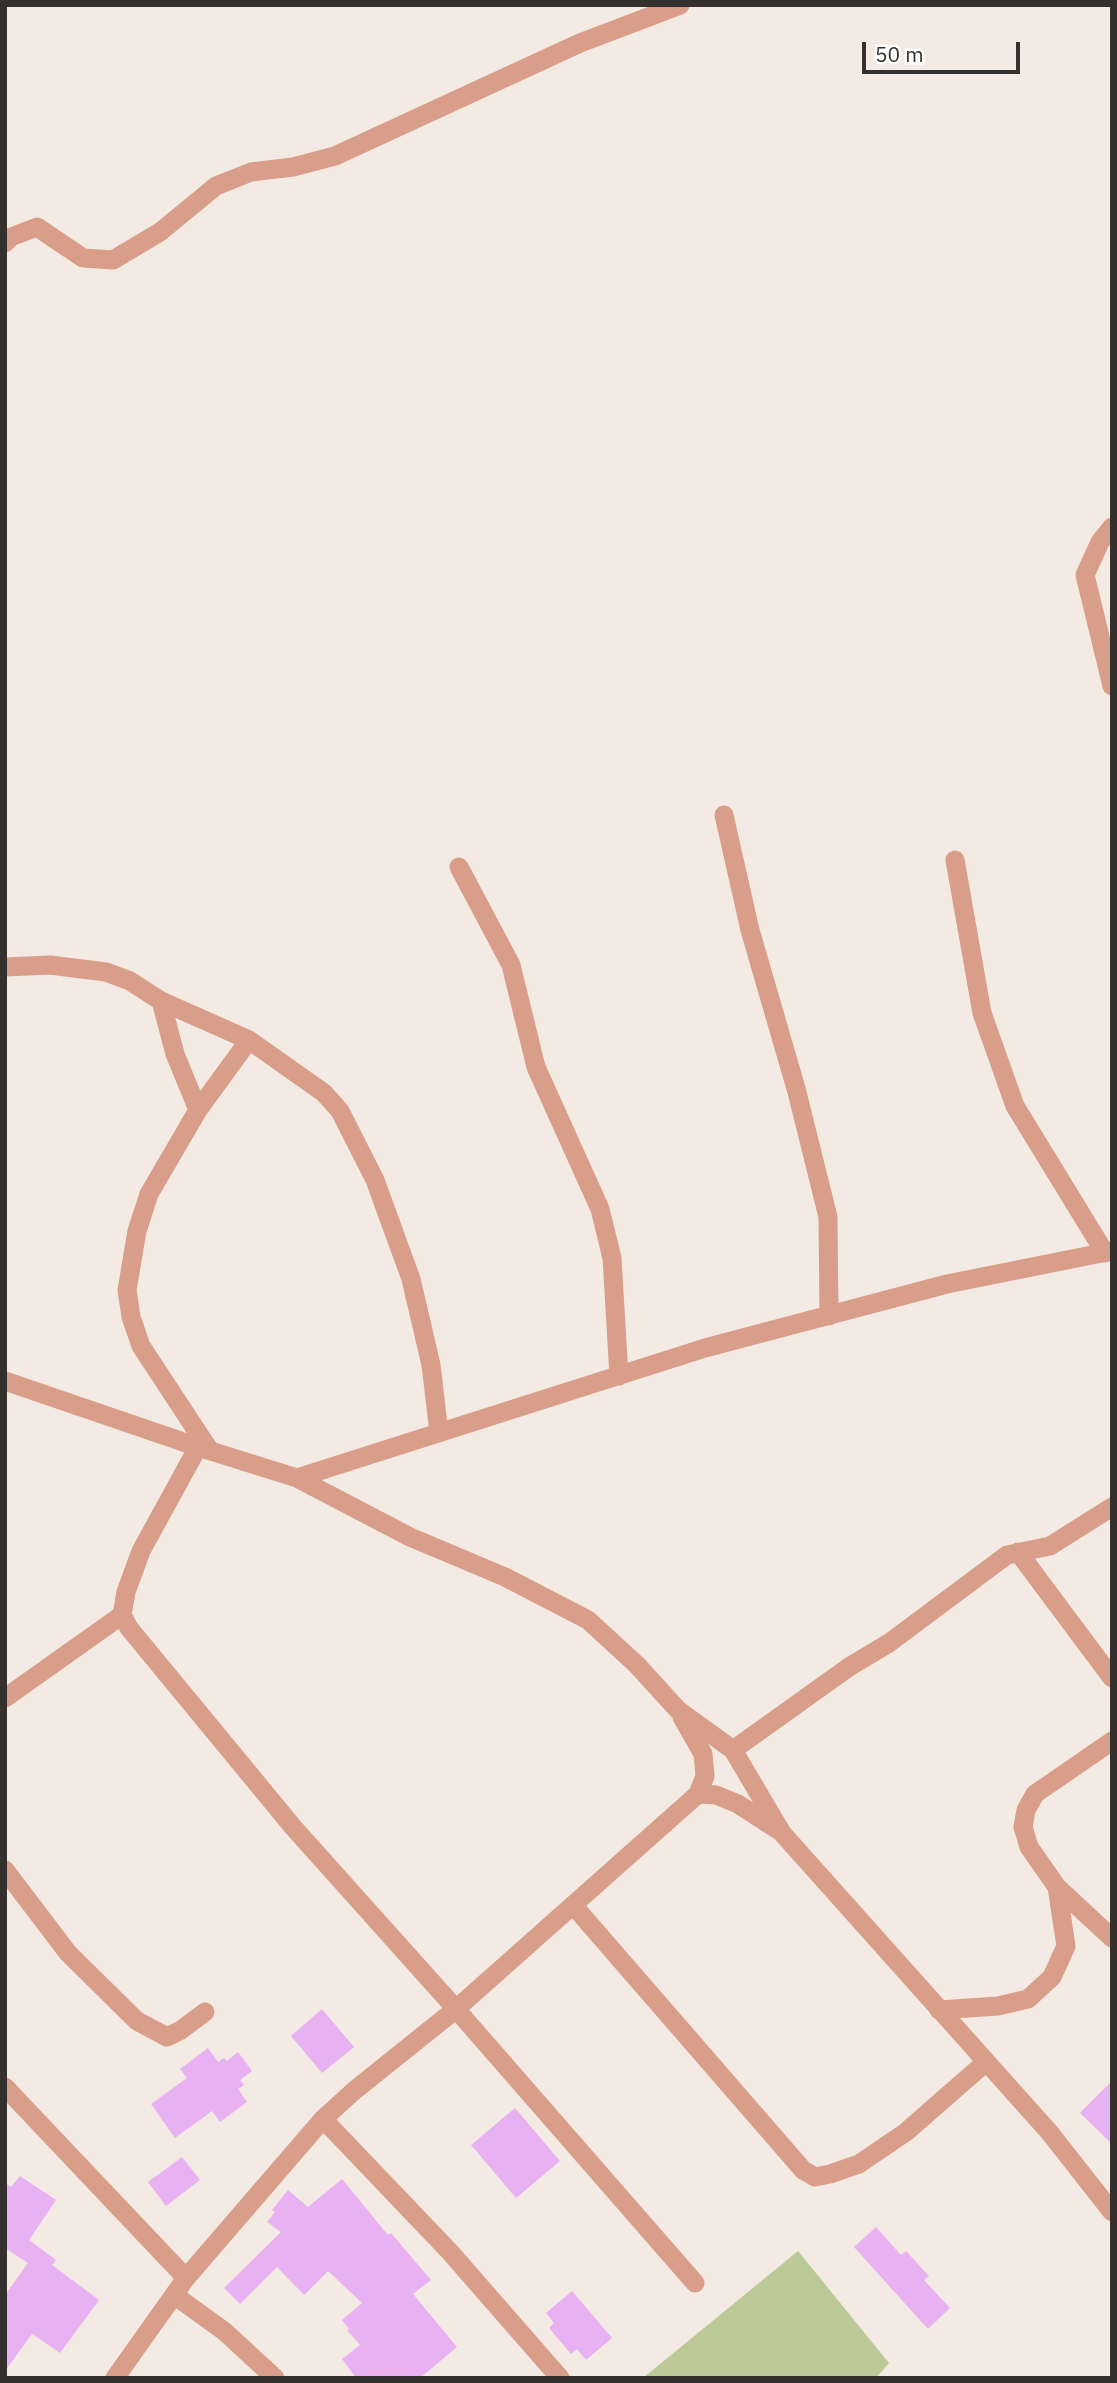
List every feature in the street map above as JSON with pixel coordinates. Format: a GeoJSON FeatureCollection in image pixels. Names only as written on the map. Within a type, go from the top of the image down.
{"type":"FeatureCollection","features":[{"type":"Feature","properties":{"kind":"street"},"geometry":{"type":"LineString","coordinates":[[5,243],[11,237],[37,228],[83,258],[113,260],[160,232],[216,186],[251,172],[293,167],[335,156],[580,43],[680,5]]}},
{"type":"Feature","properties":{"kind":"street"},"geometry":{"type":"LineString","coordinates":[[1112,527],[1100,542],[1085,575],[1112,686]]}},
{"type":"Feature","properties":{"kind":"street"},"geometry":{"type":"LineString","coordinates":[[724,815],[750,930],[797,1092],[828,1217],[828,1316]]}},
{"type":"Feature","properties":{"kind":"street"},"geometry":{"type":"LineString","coordinates":[[297,1478],[705,1348],[947,1284],[1109,1252],[1015,1106],[982,1013],[955,860]]}},
{"type":"Feature","properties":{"kind":"street"},"geometry":{"type":"LineString","coordinates":[[459,867],[511,965],[536,1067],[600,1209],[612,1258],[619,1376]]}},
{"type":"Feature","properties":{"kind":"street"},"geometry":{"type":"LineString","coordinates":[[5,967],[50,965],[106,972],[130,981],[161,1001],[249,1040],[324,1093],[340,1111],[375,1181],[411,1279],[431,1365],[439,1433]]}},
{"type":"Feature","properties":{"kind":"street"},"geometry":{"type":"LineString","coordinates":[[161,1001],[175,1055],[198,1110]]}},
{"type":"Feature","properties":{"kind":"street"},"geometry":{"type":"LineString","coordinates":[[204,1449],[141,1346],[131,1317],[127,1290],[137,1231],[149,1194],[198,1110],[249,1040]]}},
{"type":"Feature","properties":{"kind":"street"},"geometry":{"type":"LineString","coordinates":[[5,1381],[297,1478],[410,1537],[505,1577],[588,1620],[638,1665],[678,1710],[703,1754],[705,1776],[698,1794],[456,2009],[323,2119],[186,2278],[115,2378]]}},
{"type":"Feature","properties":{"kind":"street"},"geometry":{"type":"LineString","coordinates":[[204,1449],[141,1551],[126,1592],[122,1615],[129,1628],[293,1827],[695,2283]]}},
{"type":"Feature","properties":{"kind":"street"},"geometry":{"type":"LineString","coordinates":[[733,1750],[889,1643],[1007,1555],[1050,1546],[1112,1507]]}},
{"type":"Feature","properties":{"kind":"street"},"geometry":{"type":"LineString","coordinates":[[1018,1552],[1112,1678]]}},
{"type":"Feature","properties":{"kind":"street"},"geometry":{"type":"LineString","coordinates":[[5,1698],[122,1615]]}},
{"type":"Feature","properties":{"kind":"street"},"geometry":{"type":"LineString","coordinates":[[678,1710],[733,1750],[782,1833],[1050,2133],[1112,2212]]}},
{"type":"Feature","properties":{"kind":"street"},"geometry":{"type":"LineString","coordinates":[[1112,1741],[1035,1794],[1026,1810],[1023,1827],[1029,1847],[1057,1886],[1112,1938]]}},
{"type":"Feature","properties":{"kind":"street"},"geometry":{"type":"LineString","coordinates":[[698,1794],[716,1795],[738,1804],[782,1833]]}},
{"type":"Feature","properties":{"kind":"street"},"geometry":{"type":"LineString","coordinates":[[5,1870],[68,1953],[137,2021],[167,2037],[205,2012]]}},
{"type":"Feature","properties":{"kind":"street"},"geometry":{"type":"LineString","coordinates":[[939,2010],[999,2006],[1028,1999],[1052,1977],[1066,1946],[1057,1886]]}},
{"type":"Feature","properties":{"kind":"street"},"geometry":{"type":"LineString","coordinates":[[573,1905],[803,2170],[815,2177],[859,2164],[871,2156],[906,2132],[986,2062]]}},
{"type":"Feature","properties":{"kind":"street"},"geometry":{"type":"LineString","coordinates":[[5,2087],[186,2278]]}},
{"type":"Feature","properties":{"kind":"street"},"geometry":{"type":"LineString","coordinates":[[323,2119],[450,2252],[559,2378]]}},
{"type":"Feature","properties":{"kind":"street"},"geometry":{"type":"LineString","coordinates":[[174,2295],[224,2331],[275,2378]]}},
{"type":"Feature","properties":{"kind":"green space"},"geometry":{"type":"Polygon","coordinates":[[[798,2251],[889,2363],[876,2378],[643,2378],[798,2251]]]}},
{"type":"Feature","properties":{"kind":"building"},"geometry":{"type":"Polygon","coordinates":[[[322,2009],[354,2047],[322,2073],[291,2036],[322,2009]]]}},
{"type":"Feature","properties":{"kind":"building"},"geometry":{"type":"Polygon","coordinates":[[[208,2048],[218,2062],[224,2058],[227,2061],[238,2052],[252,2071],[240,2080],[244,2085],[238,2089],[247,2102],[220,2122],[212,2111],[175,2138],[151,2104],[187,2078],[180,2069],[208,2048]]]}},
{"type":"Feature","properties":{"kind":"building"},"geometry":{"type":"Polygon","coordinates":[[[1112,2081],[1112,2144],[1080,2113],[1112,2081]]]}},
{"type":"Feature","properties":{"kind":"building"},"geometry":{"type":"Polygon","coordinates":[[[515,2108],[560,2161],[516,2198],[471,2145],[515,2108]]]}},
{"type":"Feature","properties":{"kind":"building"},"geometry":{"type":"Polygon","coordinates":[[[182,2157],[200,2180],[166,2206],[148,2182],[182,2157]]]}},
{"type":"Feature","properties":{"kind":"building"},"geometry":{"type":"Polygon","coordinates":[[[20,2176],[56,2200],[29,2240],[56,2260],[52,2265],[99,2300],[60,2353],[32,2334],[5,2371],[5,2295],[28,2263],[5,2248],[5,2183],[11,2187],[20,2176]]]}},
{"type":"Feature","properties":{"kind":"building"},"geometry":{"type":"Polygon","coordinates":[[[342,2179],[388,2235],[391,2233],[431,2280],[413,2294],[457,2347],[420,2378],[356,2378],[342,2359],[360,2345],[342,2320],[362,2303],[328,2271],[304,2295],[277,2267],[240,2304],[224,2288],[281,2232],[267,2222],[275,2212],[272,2210],[288,2190],[308,2207],[342,2179]]]}},
{"type":"Feature","properties":{"kind":"building"},"geometry":{"type":"Polygon","coordinates":[[[876,2227],[901,2255],[906,2251],[929,2276],[924,2280],[950,2308],[928,2329],[854,2247],[876,2227]]]}},
{"type":"Feature","properties":{"kind":"building"},"geometry":{"type":"Polygon","coordinates":[[[572,2291],[612,2338],[586,2360],[577,2349],[571,2354],[549,2328],[554,2323],[546,2313],[572,2291]]]}}]}
